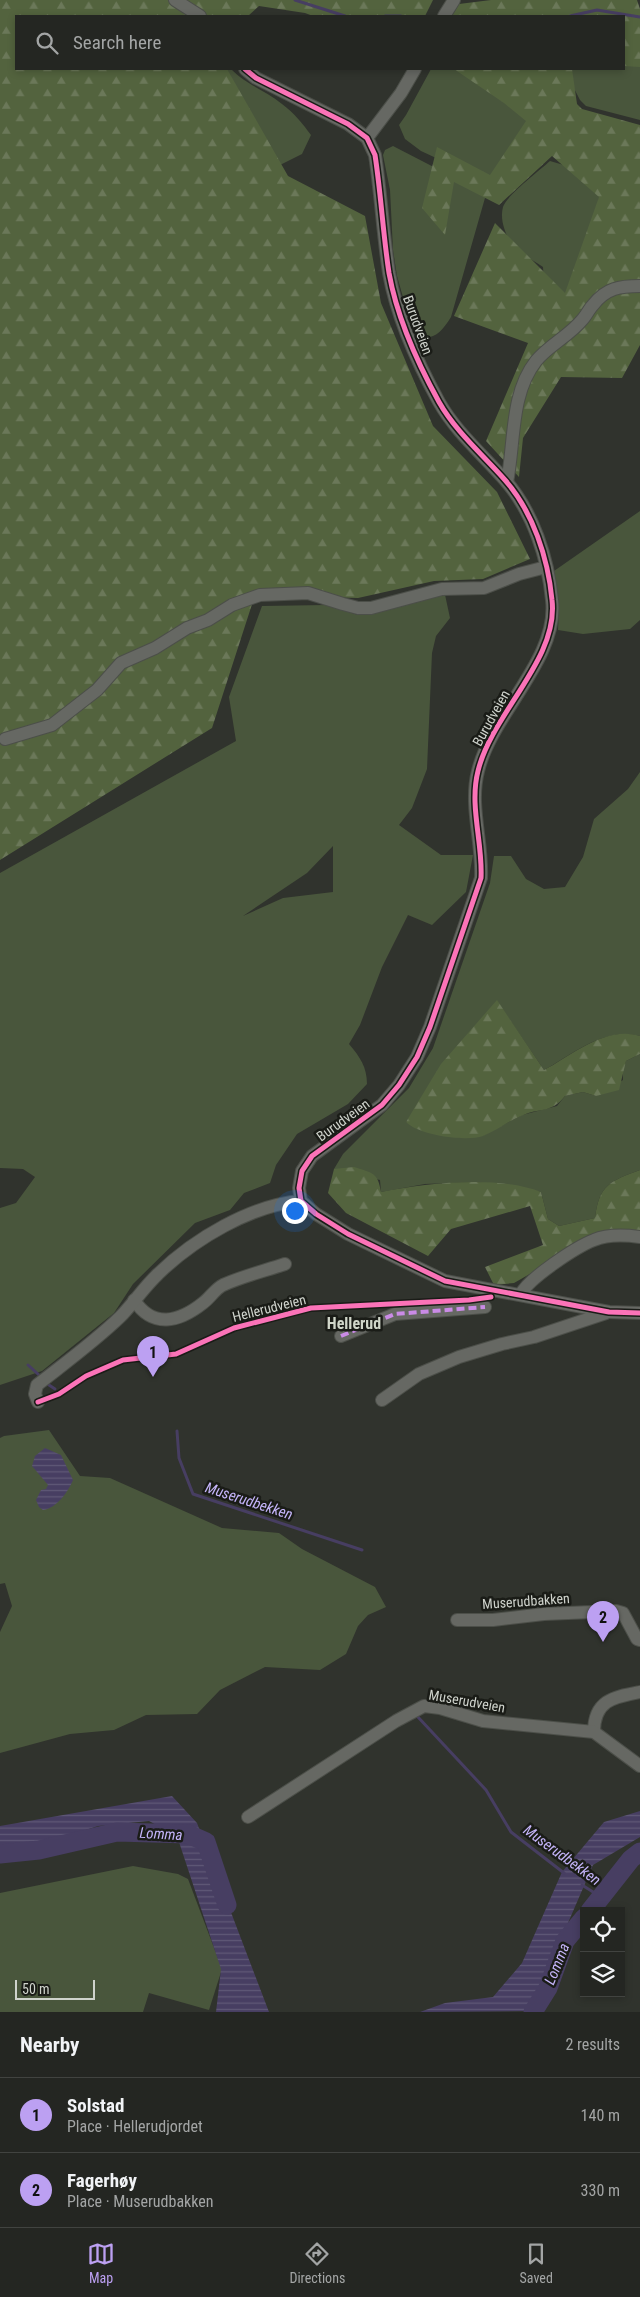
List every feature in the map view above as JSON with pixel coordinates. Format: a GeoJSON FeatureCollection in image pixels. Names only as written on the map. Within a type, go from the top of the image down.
{"type":"FeatureCollection","features":[{"type":"Feature","properties":{"kind":"street"},"geometry":{"type":"LineString","coordinates":[[175,0],[198,15]]}},
{"type":"Feature","properties":{"kind":"street"},"geometry":{"type":"LineString","coordinates":[[445,14],[454,0]]}},
{"type":"Feature","properties":{"kind":"street"},"geometry":{"type":"LineString","coordinates":[[245,70],[256,78],[348,124],[367,138],[400,93],[413,70]]}},
{"type":"Feature","properties":{"kind":"street","name":"Burudveien"},"geometry":{"type":"LineString","coordinates":[[301,1201],[299,1188],[302,1171],[312,1156],[382,1105],[399,1085],[417,1058],[430,1027],[481,878],[482,858],[476,799],[477,774],[491,735],[539,658],[549,634],[552,600],[546,567],[534,525],[506,482],[457,430],[439,403],[423,372],[401,318],[390,274],[375,155],[367,138]]}},
{"type":"Feature","properties":{"kind":"street"},"geometry":{"type":"LineString","coordinates":[[506,482],[518,405],[523,387],[536,362],[552,345],[582,320],[593,304],[605,292],[626,286],[640,286]]}},
{"type":"Feature","properties":{"kind":"street"},"geometry":{"type":"LineString","coordinates":[[5,739],[52,725],[97,690],[121,663],[155,648],[187,628],[208,620],[232,605],[260,595],[308,593],[358,608],[371,608],[442,589],[484,588],[519,574],[546,567]]}},
{"type":"Feature","properties":{"kind":"street"},"geometry":{"type":"LineString","coordinates":[[38,1402],[35,1394],[37,1385],[121,1316],[156,1275],[198,1241],[256,1212],[284,1202],[301,1201],[316,1214],[348,1234],[445,1281],[609,1312],[640,1313]]}},
{"type":"Feature","properties":{"kind":"street"},"geometry":{"type":"LineString","coordinates":[[521,1294],[525,1285],[537,1275],[594,1239],[612,1236],[640,1237]]}},
{"type":"Feature","properties":{"kind":"street"},"geometry":{"type":"LineString","coordinates":[[134,1300],[148,1316],[167,1320],[184,1315],[203,1303],[220,1286],[285,1264]]}},
{"type":"Feature","properties":{"kind":"street"},"geometry":{"type":"LineString","coordinates":[[341,1336],[395,1314],[485,1306]]}},
{"type":"Feature","properties":{"kind":"street"},"geometry":{"type":"LineString","coordinates":[[382,1400],[419,1374],[459,1357],[534,1337],[609,1312]]}},
{"type":"Feature","properties":{"kind":"street","name":"Muserudbakken"},"geometry":{"type":"LineString","coordinates":[[458,1620],[493,1620],[605,1610],[616,1611],[623,1613],[630,1629],[637,1639],[640,1640]]}},
{"type":"Feature","properties":{"kind":"street"},"geometry":{"type":"LineString","coordinates":[[640,1692],[612,1698],[605,1703],[596,1718],[594,1732],[640,1766]]}},
{"type":"Feature","properties":{"kind":"street","name":"Muserudveien"},"geometry":{"type":"LineString","coordinates":[[248,1817],[413,1711],[424,1706],[440,1708],[483,1721],[594,1732]]}},
{"type":"Feature","properties":{"kind":"green space"},"geometry":{"type":"Polygon","coordinates":[[[0,0],[433,0],[426,15],[310,15],[259,6],[249,15],[15,15],[15,70],[228,70],[288,176],[365,216],[381,303],[433,426],[497,492],[530,559],[483,579],[434,581],[358,598],[255,595],[212,728],[0,860],[0,0]]]}},
{"type":"Feature","properties":{"kind":"green space"},"geometry":{"type":"Polygon","coordinates":[[[491,0],[637,0],[640,9],[640,67],[625,66],[625,15],[453,15],[459,4],[491,0]]]}},
{"type":"Feature","properties":{"kind":"green space"},"geometry":{"type":"Polygon","coordinates":[[[625,41],[640,51],[640,120],[586,106],[580,100],[565,70],[625,70],[625,41]]]}},
{"type":"Feature","properties":{"kind":"green space"},"geometry":{"type":"Polygon","coordinates":[[[185,70],[232,70],[244,80],[276,99],[294,115],[311,135],[302,154],[276,167],[185,70]]]}},
{"type":"Feature","properties":{"kind":"green space"},"geometry":{"type":"Polygon","coordinates":[[[430,70],[458,70],[535,121],[496,179],[477,177],[421,151],[405,139],[399,125],[430,70]]]}},
{"type":"Feature","properties":{"kind":"green space"},"geometry":{"type":"Polygon","coordinates":[[[455,70],[572,70],[577,104],[582,109],[640,125],[640,345],[622,378],[561,377],[523,438],[519,477],[486,441],[528,343],[454,316],[495,223],[565,293],[599,197],[552,156],[499,205],[454,182],[445,235],[422,208],[437,147],[490,175],[526,121],[504,103],[455,70]]]}},
{"type":"Feature","properties":{"kind":"green space"},"geometry":{"type":"Polygon","coordinates":[[[393,146],[484,193],[485,198],[451,317],[438,333],[424,338],[418,337],[412,329],[397,276],[393,250],[390,190],[383,155],[385,150],[393,146]]]}},
{"type":"Feature","properties":{"kind":"green space"},"geometry":{"type":"Polygon","coordinates":[[[550,161],[567,166],[602,186],[573,305],[544,287],[543,267],[517,250],[507,236],[502,218],[503,207],[506,202],[550,161]]]}},
{"type":"Feature","properties":{"kind":"green space"},"geometry":{"type":"Polygon","coordinates":[[[640,511],[640,620],[630,629],[583,634],[558,630],[559,604],[554,571],[640,511]]]}},
{"type":"Feature","properties":{"kind":"green space"},"geometry":{"type":"Polygon","coordinates":[[[444,590],[450,618],[436,636],[432,653],[427,769],[412,808],[399,825],[441,855],[473,855],[466,892],[432,925],[408,915],[382,967],[360,1025],[349,1044],[362,1062],[366,1072],[367,1084],[348,1104],[297,1134],[276,1165],[270,1183],[244,1193],[230,1210],[195,1223],[133,1284],[114,1313],[42,1371],[0,1385],[0,1208],[16,1203],[35,1177],[23,1169],[0,1168],[0,873],[236,741],[229,697],[262,606],[326,605],[358,615],[407,604],[444,590]],[[333,846],[307,873],[243,916],[283,898],[333,892],[333,846]]]}},
{"type":"Feature","properties":{"kind":"green space"},"geometry":{"type":"Polygon","coordinates":[[[640,772],[640,1036],[627,1034],[602,1038],[544,1070],[497,1001],[406,1122],[482,1136],[522,1115],[557,1106],[565,1096],[583,1092],[596,1096],[623,1080],[623,1070],[626,1061],[640,1054],[640,1170],[621,1177],[608,1185],[600,1198],[595,1218],[559,1226],[548,1219],[541,1192],[477,1182],[425,1184],[381,1192],[380,1180],[334,1169],[343,1154],[409,1088],[433,1048],[490,883],[494,856],[511,856],[526,879],[544,889],[565,887],[583,857],[594,819],[628,789],[640,772]]]}},
{"type":"Feature","properties":{"kind":"green space"},"geometry":{"type":"Polygon","coordinates":[[[497,1000],[544,1070],[590,1043],[615,1035],[640,1036],[640,1054],[626,1061],[619,1090],[596,1096],[583,1092],[565,1096],[560,1102],[550,1108],[528,1113],[483,1136],[454,1138],[431,1134],[412,1127],[406,1122],[441,1064],[497,1000]]]}},
{"type":"Feature","properties":{"kind":"green space"},"geometry":{"type":"Polygon","coordinates":[[[354,1167],[373,1174],[378,1180],[381,1192],[462,1182],[483,1182],[524,1187],[541,1192],[548,1219],[559,1226],[595,1218],[600,1198],[608,1185],[621,1177],[640,1170],[640,1233],[603,1232],[514,1283],[494,1285],[485,1267],[543,1245],[530,1206],[451,1229],[428,1256],[346,1213],[328,1193],[334,1169],[354,1167]]]}},
{"type":"Feature","properties":{"kind":"green space"},"geometry":{"type":"Polygon","coordinates":[[[49,1430],[80,1476],[110,1478],[222,1528],[279,1533],[302,1549],[375,1587],[386,1607],[368,1615],[358,1626],[346,1654],[320,1670],[265,1667],[220,1690],[197,1714],[146,1715],[114,1730],[70,1734],[0,1753],[0,1632],[12,1606],[5,1583],[0,1584],[0,1438],[49,1430]]]}},
{"type":"Feature","properties":{"kind":"green space"},"geometry":{"type":"Polygon","coordinates":[[[133,1866],[178,1874],[188,1879],[222,1969],[209,2010],[149,1993],[143,2012],[0,2012],[0,1893],[133,1866]]]}},
{"type":"Feature","properties":{"kind":"shaded area"},"geometry":{"type":"Polygon","coordinates":[[[45,1448],[61,1455],[73,1480],[57,1503],[43,1510],[39,1507],[36,1500],[41,1490],[46,1489],[48,1485],[32,1466],[35,1456],[45,1448]]]}},
{"type":"Feature","properties":{"kind":"shaded area"},"geometry":{"type":"Polygon","coordinates":[[[172,1796],[197,1823],[269,2012],[216,2012],[221,1969],[177,1836],[149,1821],[98,1826],[34,1847],[0,1849],[0,1826],[172,1796]]]}},
{"type":"Feature","properties":{"kind":"shaded area"},"geometry":{"type":"Polygon","coordinates":[[[640,1811],[640,1837],[593,1865],[530,2011],[420,2012],[445,2003],[493,1997],[522,1963],[562,1872],[604,1822],[640,1811]]]}},
{"type":"Feature","properties":{"kind":"waterway"},"geometry":{"type":"LineString","coordinates":[[295,0],[342,15]]}},
{"type":"Feature","properties":{"kind":"waterway"},"geometry":{"type":"LineString","coordinates":[[574,15],[597,10],[640,17]]}},
{"type":"Feature","properties":{"kind":"waterway"},"geometry":{"type":"LineString","coordinates":[[28,1365],[39,1375]]}},
{"type":"Feature","properties":{"kind":"waterway"},"geometry":{"type":"LineString","coordinates":[[49,1385],[55,1389]]}},
{"type":"Feature","properties":{"kind":"waterway","name":"Muserudbekken"},"geometry":{"type":"LineString","coordinates":[[177,1431],[179,1458],[193,1494],[362,1550]]}},
{"type":"Feature","properties":{"kind":"waterway","name":"Muserudbekken"},"geometry":{"type":"LineString","coordinates":[[417,1716],[486,1790],[511,1832],[564,1873]]}},
{"type":"Feature","properties":{"kind":"waterway","name":"Lomma"},"geometry":{"type":"LineString","coordinates":[[0,1854],[39,1850],[117,1832],[188,1834],[206,1842],[227,1905]]}},
{"type":"Feature","properties":{"kind":"waterway","name":"Lomma"},"geometry":{"type":"LineString","coordinates":[[593,1907],[631,1859],[640,1852]]}},
{"type":"Feature","properties":{"kind":"waterway","name":"Muserudbekken"},"geometry":{"type":"LineString","coordinates":[[582,1885],[601,1897]]}},
{"type":"Feature","properties":{"kind":"waterway","name":"Lomma"},"geometry":{"type":"LineString","coordinates":[[533,2012],[548,1988],[565,1941],[580,1923]]}},
{"type":"Feature","properties":{"kind":"marked path"},"geometry":{"type":"LineString","coordinates":[[341,1336],[395,1314],[485,1307]]}},
{"type":"Feature","properties":{"kind":"cycle path"},"geometry":{"type":"LineString","coordinates":[[246,70],[256,78],[348,124],[367,138],[375,155],[389,273],[397,307],[409,339],[423,371],[446,413],[461,433],[505,480],[524,506],[543,552],[552,600],[551,622],[545,643],[535,665],[485,749],[478,771],[475,798],[481,878],[430,1027],[417,1057],[399,1085],[382,1105],[312,1156],[302,1171],[299,1188],[301,1201],[316,1214],[348,1234],[445,1281],[609,1312],[640,1313]]}},
{"type":"Feature","properties":{"kind":"cycle path","name":"Hellerudveien"},"geometry":{"type":"LineString","coordinates":[[38,1402],[59,1394],[86,1376],[123,1360],[176,1354],[234,1328],[311,1308],[469,1300],[491,1297]]}},
{"type":"Feature","properties":{"kind":"place","name":"Solstad"},"geometry":{"type":"Point","coordinates":[153,1377]}},
{"type":"Feature","properties":{"kind":"place","name":"Fagerhøy"},"geometry":{"type":"Point","coordinates":[603,1642]}},
{"type":"Feature","properties":{"kind":"district","name":"Hellerud"},"geometry":{"type":"Point","coordinates":[354,1323]}}]}
